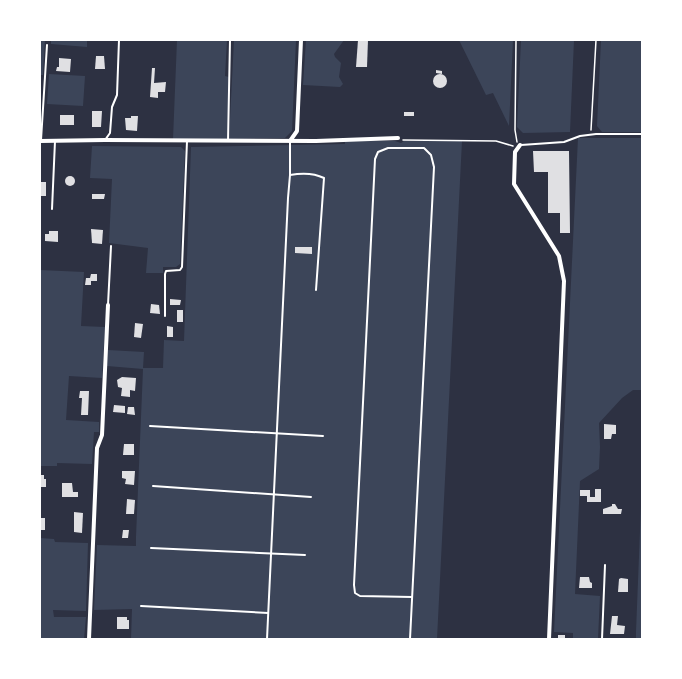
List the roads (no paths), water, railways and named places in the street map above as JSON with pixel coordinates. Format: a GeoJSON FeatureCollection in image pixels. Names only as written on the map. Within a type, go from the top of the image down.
{"type":"FeatureCollection","features":[{"type":"Feature","properties":{"kind":"street"},"geometry":{"type":"LineString","coordinates":[[290,141],[297,131],[301,40]]}},
{"type":"Feature","properties":{"kind":"street"},"geometry":{"type":"LineString","coordinates":[[41,141],[290,141],[398,138]]}},
{"type":"Feature","properties":{"kind":"street"},"geometry":{"type":"LineString","coordinates":[[519,146],[515,152],[514,184],[559,256],[564,281],[549,639]]}},
{"type":"Feature","properties":{"kind":"street"},"geometry":{"type":"LineString","coordinates":[[89,639],[97,448],[102,435],[108,305]]}},
{"type":"Feature","properties":{"kind":"lane"},"geometry":{"type":"LineString","coordinates":[[105,140],[110,133],[112,107],[117,94],[119,40]]}},
{"type":"Feature","properties":{"kind":"lane"},"geometry":{"type":"LineString","coordinates":[[228,141],[230,40]]}},
{"type":"Feature","properties":{"kind":"lane"},"geometry":{"type":"LineString","coordinates":[[41,141],[47,45]]}},
{"type":"Feature","properties":{"kind":"lane"},"geometry":{"type":"LineString","coordinates":[[519,146],[564,142],[590,135],[642,134]]}},
{"type":"Feature","properties":{"kind":"lane"},"geometry":{"type":"LineString","coordinates":[[52,209],[55,141]]}},
{"type":"Feature","properties":{"kind":"lane"},"geometry":{"type":"LineString","coordinates":[[165,316],[166,271],[180,270],[182,267],[187,141]]}},
{"type":"Feature","properties":{"kind":"lane"},"geometry":{"type":"LineString","coordinates":[[267,639],[276,433],[290,175],[290,141]]}},
{"type":"Feature","properties":{"kind":"lane"},"geometry":{"type":"LineString","coordinates":[[410,639],[434,167],[431,155],[424,148],[388,148],[378,152],[376,160],[354,585],[355,593],[360,596],[412,597]]}},
{"type":"Feature","properties":{"kind":"lane"},"geometry":{"type":"LineString","coordinates":[[290,175],[299,173],[319,175],[324,178],[316,290]]}},
{"type":"Feature","properties":{"kind":"lane"},"geometry":{"type":"LineString","coordinates":[[108,305],[111,246]]}},
{"type":"Feature","properties":{"kind":"lane"},"geometry":{"type":"LineString","coordinates":[[150,426],[323,436]]}},
{"type":"Feature","properties":{"kind":"lane"},"geometry":{"type":"LineString","coordinates":[[153,486],[311,497]]}},
{"type":"Feature","properties":{"kind":"lane"},"geometry":{"type":"LineString","coordinates":[[151,548],[305,556]]}},
{"type":"Feature","properties":{"kind":"lane"},"geometry":{"type":"LineString","coordinates":[[602,639],[605,565]]}},
{"type":"Feature","properties":{"kind":"lane"},"geometry":{"type":"LineString","coordinates":[[141,606],[268,613]]}}]}
